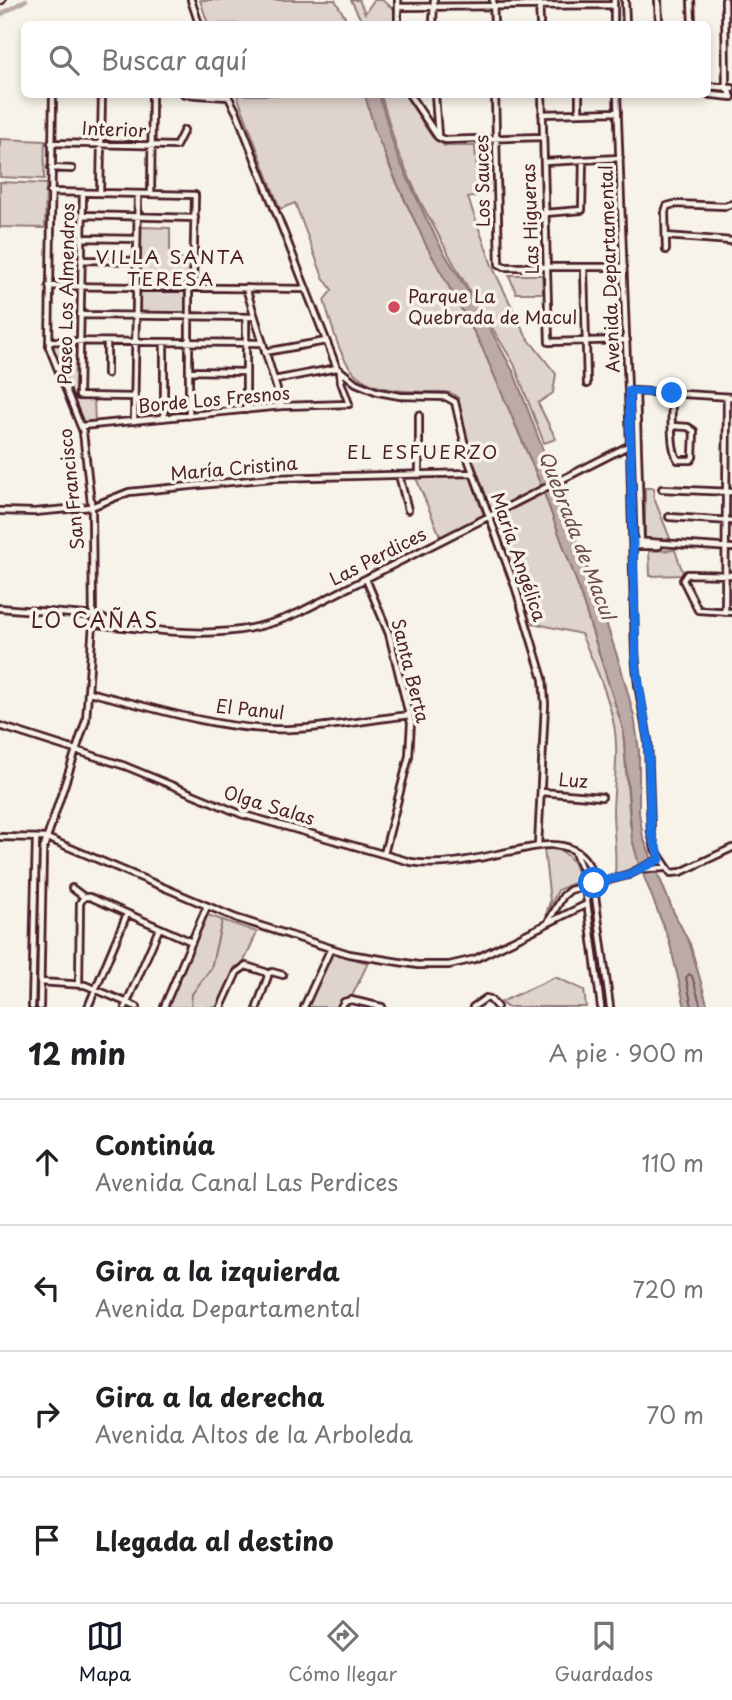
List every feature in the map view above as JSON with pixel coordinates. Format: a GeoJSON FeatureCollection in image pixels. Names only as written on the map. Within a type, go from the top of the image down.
{"type":"FeatureCollection","features":[{"type":"Feature","properties":{"kind":"street"},"geometry":{"type":"LineString","coordinates":[[191,0],[198,21]]}},
{"type":"Feature","properties":{"kind":"street"},"geometry":{"type":"LineString","coordinates":[[398,0],[398,21]]}},
{"type":"Feature","properties":{"kind":"street"},"geometry":{"type":"LineString","coordinates":[[433,0],[433,21]]}},
{"type":"Feature","properties":{"kind":"street"},"geometry":{"type":"LineString","coordinates":[[625,0],[626,21]]}},
{"type":"Feature","properties":{"kind":"street"},"geometry":{"type":"LineString","coordinates":[[658,0],[659,21]]}},
{"type":"Feature","properties":{"kind":"street"},"geometry":{"type":"LineString","coordinates":[[691,0],[692,21]]}},
{"type":"Feature","properties":{"kind":"street"},"geometry":{"type":"LineString","coordinates":[[711,95],[732,97],[729,88],[725,0]]}},
{"type":"Feature","properties":{"kind":"street"},"geometry":{"type":"LineString","coordinates":[[398,7],[614,2],[614,21]]}},
{"type":"Feature","properties":{"kind":"street"},"geometry":{"type":"LineString","coordinates":[[493,3],[494,21]]}},
{"type":"Feature","properties":{"kind":"street"},"geometry":{"type":"LineString","coordinates":[[539,3],[540,21]]}},
{"type":"Feature","properties":{"kind":"street"},"geometry":{"type":"LineString","coordinates":[[711,86],[729,88]]}},
{"type":"Feature","properties":{"kind":"street","name":"San Francisco"},"geometry":{"type":"LineString","coordinates":[[40,1007],[43,850],[86,720],[93,624],[91,507],[82,426],[51,355],[49,341],[53,98]]}},
{"type":"Feature","properties":{"kind":"street"},"geometry":{"type":"LineString","coordinates":[[100,193],[102,98]]}},
{"type":"Feature","properties":{"kind":"street"},"geometry":{"type":"LineString","coordinates":[[150,194],[152,98]]}},
{"type":"Feature","properties":{"kind":"street"},"geometry":{"type":"LineString","coordinates":[[228,98],[237,113],[338,370],[274,380]]}},
{"type":"Feature","properties":{"kind":"street"},"geometry":{"type":"LineString","coordinates":[[412,98],[438,137],[445,141],[543,137]]}},
{"type":"Feature","properties":{"kind":"street"},"geometry":{"type":"LineString","coordinates":[[435,98],[438,137]]}},
{"type":"Feature","properties":{"kind":"street","name":"Los Sauces"},"geometry":{"type":"LineString","coordinates":[[495,98],[500,266],[547,268]]}},
{"type":"Feature","properties":{"kind":"street","name":"Las Higueras"},"geometry":{"type":"LineString","coordinates":[[542,98],[549,342],[587,341]]}},
{"type":"Feature","properties":{"kind":"street"},"geometry":{"type":"LineString","coordinates":[[579,98],[579,113]]}},
{"type":"Feature","properties":{"kind":"street","name":"Avenida Departamental"},"geometry":{"type":"LineString","coordinates":[[617,98],[637,675],[648,741],[651,832],[666,868]]}},
{"type":"Feature","properties":{"kind":"street"},"geometry":{"type":"LineString","coordinates":[[542,114],[618,112]]}},
{"type":"Feature","properties":{"kind":"street","name":"Interior"},"geometry":{"type":"LineString","coordinates":[[51,142],[176,146],[184,130]]}},
{"type":"Feature","properties":{"kind":"street"},"geometry":{"type":"LineString","coordinates":[[544,162],[620,158]]}},
{"type":"Feature","properties":{"kind":"street"},"geometry":{"type":"LineString","coordinates":[[545,213],[582,211],[583,160]]}},
{"type":"Feature","properties":{"kind":"street"},"geometry":{"type":"LineString","coordinates":[[51,167],[72,169]]}},
{"type":"Feature","properties":{"kind":"street"},"geometry":{"type":"LineString","coordinates":[[50,192],[195,195],[189,316],[189,416]]}},
{"type":"Feature","properties":{"kind":"street","name":"Paseo Los Almendros"},"geometry":{"type":"LineString","coordinates":[[83,193],[79,396],[135,397]]}},
{"type":"Feature","properties":{"kind":"street"},"geometry":{"type":"LineString","coordinates":[[134,421],[138,194]]}},
{"type":"Feature","properties":{"kind":"street"},"geometry":{"type":"LineString","coordinates":[[666,250],[667,206],[732,204]]}},
{"type":"Feature","properties":{"kind":"street"},"geometry":{"type":"LineString","coordinates":[[82,215],[195,218]]}},
{"type":"Feature","properties":{"kind":"street"},"geometry":{"type":"LineString","coordinates":[[665,236],[732,241]]}},
{"type":"Feature","properties":{"kind":"street"},"geometry":{"type":"LineString","coordinates":[[82,238],[137,239]]}},
{"type":"Feature","properties":{"kind":"street"},"geometry":{"type":"LineString","coordinates":[[81,260],[137,261]]}},
{"type":"Feature","properties":{"kind":"street"},"geometry":{"type":"LineString","coordinates":[[547,268],[624,267]]}},
{"type":"Feature","properties":{"kind":"street"},"geometry":{"type":"LineString","coordinates":[[584,268],[587,384]]}},
{"type":"Feature","properties":{"kind":"street"},"geometry":{"type":"LineString","coordinates":[[49,286],[306,289]]}},
{"type":"Feature","properties":{"kind":"street"},"geometry":{"type":"LineString","coordinates":[[246,288],[282,406]]}},
{"type":"Feature","properties":{"kind":"street"},"geometry":{"type":"LineString","coordinates":[[80,315],[255,317]]}},
{"type":"Feature","properties":{"kind":"street"},"geometry":{"type":"LineString","coordinates":[[246,317],[246,410]]}},
{"type":"Feature","properties":{"kind":"street"},"geometry":{"type":"LineString","coordinates":[[587,341],[627,340]]}},
{"type":"Feature","properties":{"kind":"street"},"geometry":{"type":"LineString","coordinates":[[49,341],[262,343]]}},
{"type":"Feature","properties":{"kind":"street"},"geometry":{"type":"LineString","coordinates":[[265,352],[326,341]]}},
{"type":"Feature","properties":{"kind":"street"},"geometry":{"type":"LineString","coordinates":[[107,342],[107,374]]}},
{"type":"Feature","properties":{"kind":"street"},"geometry":{"type":"LineString","coordinates":[[164,342],[164,418]]}},
{"type":"Feature","properties":{"kind":"street","name":"Borde Los Fresnos"},"geometry":{"type":"LineString","coordinates":[[82,426],[282,406],[349,404],[338,370]]}},
{"type":"Feature","properties":{"kind":"street","name":"María Angélica"},"geometry":{"type":"LineString","coordinates":[[338,370],[362,386],[386,394],[407,397],[443,396],[452,399],[457,405],[466,452],[516,589],[544,686],[538,846]]}},
{"type":"Feature","properties":{"kind":"street"},"geometry":{"type":"LineString","coordinates":[[189,371],[246,372]]}},
{"type":"Feature","properties":{"kind":"street"},"geometry":{"type":"LineString","coordinates":[[629,391],[729,397],[729,491],[725,521],[724,612]]}},
{"type":"Feature","properties":{"kind":"street","name":"Avenida Departamental"},"geometry":{"type":"LineString","coordinates":[[636,391],[641,544]]}},
{"type":"Feature","properties":{"kind":"street"},"geometry":{"type":"LineString","coordinates":[[672,393],[673,426],[674,455],[680,460],[692,459],[694,431],[688,427],[673,426]]}},
{"type":"Feature","properties":{"kind":"street"},"geometry":{"type":"LineString","coordinates":[[419,415],[419,474]]}},
{"type":"Feature","properties":{"kind":"street","name":"Las Perdices"},"geometry":{"type":"LineString","coordinates":[[93,624],[206,633],[249,630],[291,616],[631,445]]}},
{"type":"Feature","properties":{"kind":"street","name":"María Cristina"},"geometry":{"type":"LineString","coordinates":[[0,511],[34,512],[91,507],[133,491],[272,478],[473,473]]}},
{"type":"Feature","properties":{"kind":"street"},"geometry":{"type":"LineString","coordinates":[[399,475],[408,510]]}},
{"type":"Feature","properties":{"kind":"street"},"geometry":{"type":"LineString","coordinates":[[662,489],[729,491]]}},
{"type":"Feature","properties":{"kind":"street"},"geometry":{"type":"LineString","coordinates":[[669,517],[732,521]]}},
{"type":"Feature","properties":{"kind":"street"},"geometry":{"type":"LineString","coordinates":[[633,543],[732,548]]}},
{"type":"Feature","properties":{"kind":"street"},"geometry":{"type":"LineString","coordinates":[[732,575],[684,576],[684,584],[695,608],[700,611],[732,612]]}},
{"type":"Feature","properties":{"kind":"street","name":"Santa Berta"},"geometry":{"type":"LineString","coordinates":[[366,579],[389,634],[410,715],[409,756],[384,854]]}},
{"type":"Feature","properties":{"kind":"street","name":"Las Perdices"},"geometry":{"type":"LineString","coordinates":[[0,608],[93,616],[122,626]]}},
{"type":"Feature","properties":{"kind":"street","name":"El Panul"},"geometry":{"type":"LineString","coordinates":[[89,692],[214,722],[254,728],[301,728],[410,715]]}},
{"type":"Feature","properties":{"kind":"street","name":"Olga Salas"},"geometry":{"type":"LineString","coordinates":[[0,726],[125,766],[241,814],[411,862],[431,863],[538,846],[554,845],[572,849]]}},
{"type":"Feature","properties":{"kind":"street","name":"Luz"},"geometry":{"type":"LineString","coordinates":[[541,792],[602,797]]}},
{"type":"Feature","properties":{"kind":"street"},"geometry":{"type":"LineString","coordinates":[[0,837],[47,838],[207,906],[362,957],[418,965],[441,966],[484,956],[587,904]]}},
{"type":"Feature","properties":{"kind":"street"},"geometry":{"type":"LineString","coordinates":[[32,1007],[36,839]]}},
{"type":"Feature","properties":{"kind":"street"},"geometry":{"type":"LineString","coordinates":[[655,865],[666,868],[671,873],[681,872],[732,848]]}},
{"type":"Feature","properties":{"kind":"street"},"geometry":{"type":"LineString","coordinates":[[572,849],[581,854],[588,863],[594,883],[610,1007]]}},
{"type":"Feature","properties":{"kind":"street"},"geometry":{"type":"LineString","coordinates":[[572,849],[581,862],[601,1007]]}},
{"type":"Feature","properties":{"kind":"street"},"geometry":{"type":"LineString","coordinates":[[545,924],[565,894],[573,888],[621,877],[655,865],[660,859]]}},
{"type":"Feature","properties":{"kind":"street"},"geometry":{"type":"LineString","coordinates":[[72,888],[84,897],[90,897],[192,942]]}},
{"type":"Feature","properties":{"kind":"street"},"geometry":{"type":"LineString","coordinates":[[79,984],[80,903],[84,897]]}},
{"type":"Feature","properties":{"kind":"street"},"geometry":{"type":"LineString","coordinates":[[164,1007],[207,906]]}},
{"type":"Feature","properties":{"kind":"street"},"geometry":{"type":"LineString","coordinates":[[88,1007],[127,914]]}},
{"type":"Feature","properties":{"kind":"street"},"geometry":{"type":"LineString","coordinates":[[126,1005],[159,929]]}},
{"type":"Feature","properties":{"kind":"street"},"geometry":{"type":"LineString","coordinates":[[304,1007],[331,948]]}},
{"type":"Feature","properties":{"kind":"street"},"geometry":{"type":"LineString","coordinates":[[221,1007],[240,968],[246,966],[267,974],[272,972],[284,975]]}},
{"type":"Feature","properties":{"kind":"street"},"geometry":{"type":"LineString","coordinates":[[257,1007],[268,979],[267,974]]}},
{"type":"Feature","properties":{"kind":"street"},"geometry":{"type":"LineString","coordinates":[[40,982],[79,984],[126,1005],[137,1007]]}},
{"type":"Feature","properties":{"kind":"street"},"geometry":{"type":"LineString","coordinates":[[473,1007],[486,998],[497,1007]]}},
{"type":"Feature","properties":{"kind":"street"},"geometry":{"type":"LineString","coordinates":[[341,1007],[344,1002],[351,1000],[382,1007]]}},
{"type":"Feature","properties":{"kind":"shaded area"},"geometry":{"type":"Polygon","coordinates":[[[200,0],[335,0],[347,21],[207,21],[200,0]]]}},
{"type":"Feature","properties":{"kind":"shaded area"},"geometry":{"type":"Polygon","coordinates":[[[351,0],[359,0],[365,13],[374,0],[382,0],[395,10],[395,21],[362,21],[351,0]]]}},
{"type":"Feature","properties":{"kind":"shaded area","name":"Parque La Quebrada de Macul"},"geometry":{"type":"Polygon","coordinates":[[[238,98],[366,98],[387,161],[407,205],[495,376],[541,485],[576,580],[623,729],[630,824],[639,864],[630,869],[615,874],[613,810],[616,746],[611,713],[596,667],[581,634],[533,623],[530,625],[471,454],[458,398],[444,392],[400,391],[380,387],[353,372],[338,344],[324,300],[332,290],[323,277],[295,203],[280,209],[238,98]]]}},
{"type":"Feature","properties":{"kind":"shaded area"},"geometry":{"type":"Polygon","coordinates":[[[382,98],[407,98],[432,137],[445,146],[475,146],[477,171],[492,169],[493,191],[468,198],[493,268],[526,336],[556,374],[553,393],[538,403],[556,439],[544,443],[514,364],[459,273],[420,201],[397,150],[382,98]]]}},
{"type":"Feature","properties":{"kind":"shaded area"},"geometry":{"type":"Polygon","coordinates":[[[0,139],[45,141],[44,179],[0,177],[0,139]]]}},
{"type":"Feature","properties":{"kind":"shaded area"},"geometry":{"type":"Polygon","coordinates":[[[0,182],[46,184],[45,228],[0,227],[0,182]]]}},
{"type":"Feature","properties":{"kind":"shaded area"},"geometry":{"type":"Polygon","coordinates":[[[141,227],[170,228],[170,259],[190,259],[190,281],[186,282],[186,314],[139,313],[141,227]]]}},
{"type":"Feature","properties":{"kind":"shaded area"},"geometry":{"type":"Polygon","coordinates":[[[509,275],[542,275],[543,293],[516,293],[509,275]]]}},
{"type":"Feature","properties":{"kind":"shaded area"},"geometry":{"type":"Polygon","coordinates":[[[53,344],[76,345],[78,397],[94,398],[95,423],[84,424],[54,354],[53,344]]]}},
{"type":"Feature","properties":{"kind":"shaded area"},"geometry":{"type":"Polygon","coordinates":[[[470,476],[484,516],[441,538],[416,478],[470,476]]]}},
{"type":"Feature","properties":{"kind":"shaded area"},"geometry":{"type":"Polygon","coordinates":[[[645,488],[654,488],[654,498],[671,541],[645,541],[645,488]]]}},
{"type":"Feature","properties":{"kind":"shaded area"},"geometry":{"type":"Polygon","coordinates":[[[675,550],[683,573],[650,576],[649,551],[675,550]]]}},
{"type":"Feature","properties":{"kind":"shaded area"},"geometry":{"type":"Polygon","coordinates":[[[544,849],[558,850],[568,856],[575,867],[578,881],[558,890],[546,915],[550,901],[544,849]]]}},
{"type":"Feature","properties":{"kind":"shaded area"},"geometry":{"type":"Polygon","coordinates":[[[205,914],[257,932],[243,964],[235,967],[218,1007],[167,1007],[205,914]]]}},
{"type":"Feature","properties":{"kind":"shaded area"},"geometry":{"type":"Polygon","coordinates":[[[332,953],[368,963],[352,996],[342,1000],[339,1007],[307,1007],[332,953]]]}},
{"type":"Feature","properties":{"kind":"shaded area"},"geometry":{"type":"Polygon","coordinates":[[[555,977],[584,990],[586,1007],[506,1007],[501,1002],[555,977]]]}},
{"type":"Feature","properties":{"kind":"water"},"geometry":{"type":"Polygon","coordinates":[[[366,98],[380,98],[396,153],[427,220],[514,373],[594,586],[621,668],[634,716],[639,751],[639,813],[643,837],[673,911],[690,944],[708,1007],[685,1007],[669,940],[639,864],[632,839],[623,729],[576,580],[541,485],[481,345],[426,245],[375,131],[366,98]]]}},
{"type":"Feature","properties":{"kind":"waterway"},"geometry":{"type":"LineString","coordinates":[[0,15],[26,0]]}},
{"type":"Feature","properties":{"kind":"waterway"},"geometry":{"type":"LineString","coordinates":[[191,1007],[192,994],[211,968],[222,921]]}},
{"type":"Feature","properties":{"kind":"place","name":"Parque La Quebrada de Macul"},"geometry":{"type":"Point","coordinates":[394,307]}},
{"type":"Feature","properties":{"kind":"district","name":"VILLA SANTA TERESA"},"geometry":{"type":"Point","coordinates":[171,268]}},
{"type":"Feature","properties":{"kind":"district","name":"EL ESFUERZO"},"geometry":{"type":"Point","coordinates":[423,452]}},
{"type":"Feature","properties":{"kind":"district","name":"LO CAÑAS"},"geometry":{"type":"Point","coordinates":[95,621]}},
{"type":"Feature","properties":{"kind":"route"},"geometry":{"type":"LineString","coordinates":[[594,883],[628,875],[660,859],[651,832],[648,741],[636,665],[629,391],[672,393]]}},
{"type":"Feature","properties":{"kind":"water label","name":"Quebrada de Macul"},"geometry":{"type":"Point","coordinates":[577,535]}}]}
